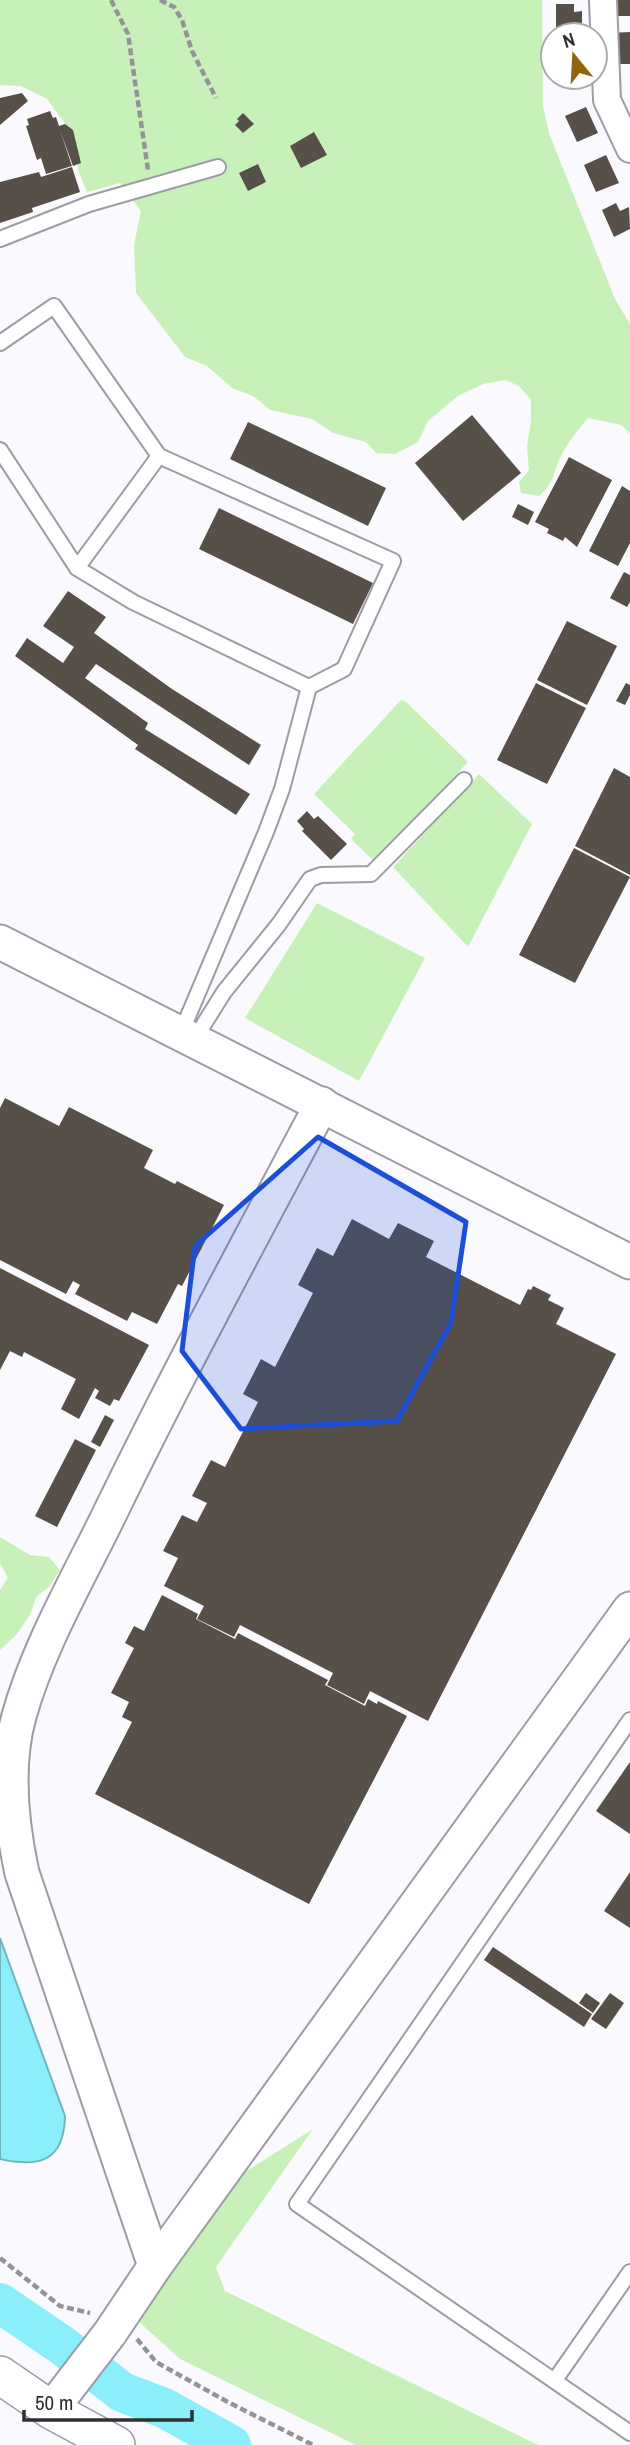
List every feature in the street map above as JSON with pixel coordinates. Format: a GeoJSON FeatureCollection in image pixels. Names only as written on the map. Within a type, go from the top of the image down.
{"type":"FeatureCollection","features":[{"type":"Feature","properties":{"kind":"main road"},"geometry":{"type":"LineString","coordinates":[[0,2375],[60,2399],[116,2445]]}},
{"type":"Feature","properties":{"kind":"street"},"geometry":{"type":"LineString","coordinates":[[603,0],[607,100],[630,149]]}},
{"type":"Feature","properties":{"kind":"street"},"geometry":{"type":"LineString","coordinates":[[0,942],[630,1262]]}},
{"type":"Feature","properties":{"kind":"street"},"geometry":{"type":"LineString","coordinates":[[155,2266],[22,1873],[15,1838],[12,1756],[19,1717],[55,1625],[174,1382],[322,1104]]}},
{"type":"Feature","properties":{"kind":"street"},"geometry":{"type":"LineString","coordinates":[[60,2399],[630,1609]]}},
{"type":"Feature","properties":{"kind":"lane"},"geometry":{"type":"LineString","coordinates":[[0,239],[89,204],[218,167]]}},
{"type":"Feature","properties":{"kind":"lane"},"geometry":{"type":"LineString","coordinates":[[0,343],[54,306],[159,456],[393,561],[344,669],[309,687],[282,789],[188,1037]]}},
{"type":"Feature","properties":{"kind":"lane"},"geometry":{"type":"LineString","coordinates":[[0,450],[77,568],[133,602],[309,687]]}},
{"type":"Feature","properties":{"kind":"lane"},"geometry":{"type":"LineString","coordinates":[[77,568],[159,456]]}},
{"type":"Feature","properties":{"kind":"lane"},"geometry":{"type":"LineString","coordinates":[[188,1037],[279,924],[310,879],[321,875],[370,874],[464,780]]}},
{"type":"Feature","properties":{"kind":"lane"},"geometry":{"type":"LineString","coordinates":[[630,1720],[297,2204],[630,2433]]}},
{"type":"Feature","properties":{"kind":"lane"},"geometry":{"type":"LineString","coordinates":[[555,2380],[630,2272]]}},
{"type":"Feature","properties":{"kind":"path"},"geometry":{"type":"LineString","coordinates":[[111,0],[128,34],[150,185]]}},
{"type":"Feature","properties":{"kind":"path"},"geometry":{"type":"LineString","coordinates":[[160,0],[174,7],[182,20],[192,51],[216,98]]}},
{"type":"Feature","properties":{"kind":"path"},"geometry":{"type":"LineString","coordinates":[[0,2258],[61,2306],[115,2325],[156,2362],[313,2445]]}},
{"type":"Feature","properties":{"kind":"highlighted area"},"geometry":{"type":"Polygon","coordinates":[[[318,1137],[466,1222],[451,1323],[397,1421],[241,1429],[182,1351],[195,1246],[318,1137]]]}},
{"type":"Feature","properties":{"kind":"green space"},"geometry":{"type":"Polygon","coordinates":[[[0,0],[542,0],[542,21],[539,21],[539,91],[543,91],[549,133],[615,299],[630,324],[630,433],[621,425],[588,418],[573,436],[550,482],[539,496],[521,493],[519,482],[529,470],[527,445],[531,400],[519,386],[505,380],[483,384],[458,396],[428,421],[418,442],[395,454],[376,453],[366,442],[333,433],[312,419],[270,410],[253,396],[232,388],[207,366],[185,357],[136,293],[134,245],[141,211],[120,183],[87,192],[78,170],[74,136],[47,99],[21,86],[0,85],[0,0]]]}},
{"type":"Feature","properties":{"kind":"green space"},"geometry":{"type":"Polygon","coordinates":[[[401,700],[468,762],[375,862],[351,839],[355,834],[314,794],[401,700]]]}},
{"type":"Feature","properties":{"kind":"green space"},"geometry":{"type":"Polygon","coordinates":[[[479,774],[532,824],[468,947],[393,867],[479,774]]]}},
{"type":"Feature","properties":{"kind":"green space"},"geometry":{"type":"Polygon","coordinates":[[[317,903],[425,958],[359,1081],[245,1018],[317,903]]]}},
{"type":"Feature","properties":{"kind":"green space"},"geometry":{"type":"Polygon","coordinates":[[[0,1537],[30,1555],[49,1557],[60,1570],[49,1587],[36,1597],[30,1615],[16,1635],[0,1650],[0,1590],[8,1578],[0,1563],[0,1537]]]}},
{"type":"Feature","properties":{"kind":"green space"},"geometry":{"type":"Polygon","coordinates":[[[313,2129],[216,2267],[225,2291],[538,2445],[356,2445],[180,2359],[138,2321],[237,2177],[313,2129]]]}},
{"type":"Feature","properties":{"kind":"water"},"geometry":{"type":"Polygon","coordinates":[[[0,1938],[65,2116],[64,2131],[55,2152],[38,2161],[14,2162],[0,2159],[0,1938]]]}},
{"type":"Feature","properties":{"kind":"building"},"geometry":{"type":"Polygon","coordinates":[[[612,0],[630,0],[630,16],[613,16],[612,0]]]}},
{"type":"Feature","properties":{"kind":"building"},"geometry":{"type":"Polygon","coordinates":[[[556,4],[574,4],[574,12],[582,11],[582,21],[556,21],[556,4]]]}},
{"type":"Feature","properties":{"kind":"building"},"geometry":{"type":"Polygon","coordinates":[[[630,32],[630,64],[620,64],[619,58],[611,58],[610,33],[630,32]]]}},
{"type":"Feature","properties":{"kind":"building"},"geometry":{"type":"Polygon","coordinates":[[[22,93],[28,101],[0,125],[0,98],[22,93]]]}},
{"type":"Feature","properties":{"kind":"building"},"geometry":{"type":"Polygon","coordinates":[[[586,107],[598,133],[577,142],[565,116],[586,107]]]}},
{"type":"Feature","properties":{"kind":"building"},"geometry":{"type":"Polygon","coordinates":[[[50,111],[59,126],[65,124],[73,130],[81,163],[73,166],[60,130],[72,166],[46,174],[41,158],[37,160],[26,126],[29,125],[27,119],[50,111]]]}},
{"type":"Feature","properties":{"kind":"building"},"geometry":{"type":"Polygon","coordinates":[[[243,113],[254,124],[243,133],[235,125],[243,113]]]}},
{"type":"Feature","properties":{"kind":"building"},"geometry":{"type":"Polygon","coordinates":[[[314,132],[327,155],[301,168],[290,146],[314,132]]]}},
{"type":"Feature","properties":{"kind":"building"},"geometry":{"type":"Polygon","coordinates":[[[606,155],[619,183],[596,192],[584,165],[606,155]]]}},
{"type":"Feature","properties":{"kind":"building"},"geometry":{"type":"Polygon","coordinates":[[[258,164],[266,182],[248,191],[239,173],[258,164]]]}},
{"type":"Feature","properties":{"kind":"building"},"geometry":{"type":"Polygon","coordinates":[[[72,167],[80,192],[32,208],[33,212],[0,223],[0,182],[39,172],[41,177],[72,167]]]}},
{"type":"Feature","properties":{"kind":"building"},"geometry":{"type":"Polygon","coordinates":[[[616,203],[620,211],[629,207],[630,229],[614,237],[602,210],[616,203]]]}},
{"type":"Feature","properties":{"kind":"building"},"geometry":{"type":"Polygon","coordinates":[[[472,415],[521,473],[463,521],[415,463],[472,415]]]}},
{"type":"Feature","properties":{"kind":"building"},"geometry":{"type":"Polygon","coordinates":[[[248,422],[386,488],[368,526],[230,459],[248,422]]]}},
{"type":"Feature","properties":{"kind":"building"},"geometry":{"type":"Polygon","coordinates":[[[569,457],[612,480],[577,547],[565,537],[563,541],[547,533],[549,529],[535,522],[569,457]]]}},
{"type":"Feature","properties":{"kind":"building"},"geometry":{"type":"Polygon","coordinates":[[[622,486],[630,491],[630,543],[618,566],[589,551],[622,486]]]}},
{"type":"Feature","properties":{"kind":"building"},"geometry":{"type":"Polygon","coordinates":[[[518,504],[534,512],[528,525],[512,517],[518,504]]]}},
{"type":"Feature","properties":{"kind":"building"},"geometry":{"type":"Polygon","coordinates":[[[219,508],[373,583],[353,624],[199,549],[219,508]]]}},
{"type":"Feature","properties":{"kind":"building"},"geometry":{"type":"Polygon","coordinates":[[[624,572],[630,575],[630,602],[627,607],[610,598],[624,572]]]}},
{"type":"Feature","properties":{"kind":"building"},"geometry":{"type":"Polygon","coordinates":[[[68,591],[106,617],[94,633],[172,689],[261,745],[249,765],[96,664],[85,678],[148,723],[145,729],[250,794],[236,815],[135,749],[138,745],[15,656],[27,638],[63,663],[74,647],[43,626],[68,591]]]}},
{"type":"Feature","properties":{"kind":"building"},"geometry":{"type":"Polygon","coordinates":[[[567,621],[617,646],[587,705],[537,680],[567,621]]]}},
{"type":"Feature","properties":{"kind":"building"},"geometry":{"type":"Polygon","coordinates":[[[536,683],[586,708],[547,784],[497,760],[536,683]]]}},
{"type":"Feature","properties":{"kind":"building"},"geometry":{"type":"Polygon","coordinates":[[[626,683],[630,685],[630,695],[625,705],[616,701],[626,683]]]}},
{"type":"Feature","properties":{"kind":"building"},"geometry":{"type":"Polygon","coordinates":[[[614,768],[630,777],[630,875],[575,846],[614,768]]]}},
{"type":"Feature","properties":{"kind":"building"},"geometry":{"type":"Polygon","coordinates":[[[307,811],[314,819],[318,816],[347,844],[331,860],[302,831],[304,829],[297,821],[307,811]]]}},
{"type":"Feature","properties":{"kind":"building"},"geometry":{"type":"Polygon","coordinates":[[[574,848],[630,877],[575,983],[519,955],[574,848]]]}},
{"type":"Feature","properties":{"kind":"building"},"geometry":{"type":"Polygon","coordinates":[[[5,1098],[59,1126],[69,1107],[153,1150],[144,1168],[224,1205],[182,1286],[178,1284],[157,1324],[132,1312],[127,1321],[75,1294],[80,1285],[73,1281],[66,1294],[0,1260],[0,1108],[5,1098]]]}},
{"type":"Feature","properties":{"kind":"building"},"geometry":{"type":"Polygon","coordinates":[[[352,1219],[389,1239],[398,1223],[434,1241],[426,1257],[520,1305],[528,1289],[531,1290],[533,1286],[551,1295],[548,1300],[564,1308],[556,1324],[616,1354],[428,1721],[370,1691],[364,1704],[327,1685],[333,1673],[240,1625],[234,1637],[197,1619],[204,1606],[164,1586],[178,1558],[163,1551],[182,1515],[197,1522],[207,1503],[192,1496],[211,1460],[225,1467],[258,1402],[243,1394],[261,1359],[275,1367],[313,1293],[298,1285],[317,1248],[333,1256],[352,1219]]]}},
{"type":"Feature","properties":{"kind":"building"},"geometry":{"type":"Polygon","coordinates":[[[0,1268],[149,1345],[119,1401],[114,1399],[110,1406],[95,1398],[99,1391],[95,1388],[79,1419],[61,1409],[76,1379],[24,1352],[22,1357],[10,1351],[0,1370],[0,1268]]]}},
{"type":"Feature","properties":{"kind":"building"},"geometry":{"type":"Polygon","coordinates":[[[105,1415],[114,1420],[100,1447],[91,1442],[105,1415]]]}},
{"type":"Feature","properties":{"kind":"building"},"geometry":{"type":"Polygon","coordinates":[[[75,1439],[96,1450],[57,1527],[35,1516],[75,1439]]]}},
{"type":"Feature","properties":{"kind":"building"},"geometry":{"type":"Polygon","coordinates":[[[162,1595],[198,1614],[196,1619],[235,1639],[238,1633],[328,1680],[325,1685],[365,1706],[368,1699],[377,1704],[378,1701],[407,1716],[309,1904],[95,1794],[132,1722],[122,1717],[129,1702],[111,1693],[134,1648],[125,1643],[134,1626],[144,1631],[162,1595]]]}},
{"type":"Feature","properties":{"kind":"building"},"geometry":{"type":"Polygon","coordinates":[[[630,1762],[630,1834],[596,1811],[630,1762]]]}},
{"type":"Feature","properties":{"kind":"building"},"geometry":{"type":"Polygon","coordinates":[[[630,1872],[630,1928],[604,1911],[630,1872]]]}},
{"type":"Feature","properties":{"kind":"building"},"geometry":{"type":"Polygon","coordinates":[[[493,1947],[592,2014],[584,2027],[484,1960],[493,1947]]]}},
{"type":"Feature","properties":{"kind":"building"},"geometry":{"type":"Polygon","coordinates":[[[586,1993],[600,2003],[593,2013],[579,2003],[586,1993]]]}},
{"type":"Feature","properties":{"kind":"building"},"geometry":{"type":"Polygon","coordinates":[[[610,1993],[624,2003],[606,2029],[591,2019],[610,1993]]]}},
{"type":"Feature","properties":{"kind":"waterway"},"geometry":{"type":"LineString","coordinates":[[0,2303],[63,2346],[122,2392],[164,2408],[231,2445]]}}]}
